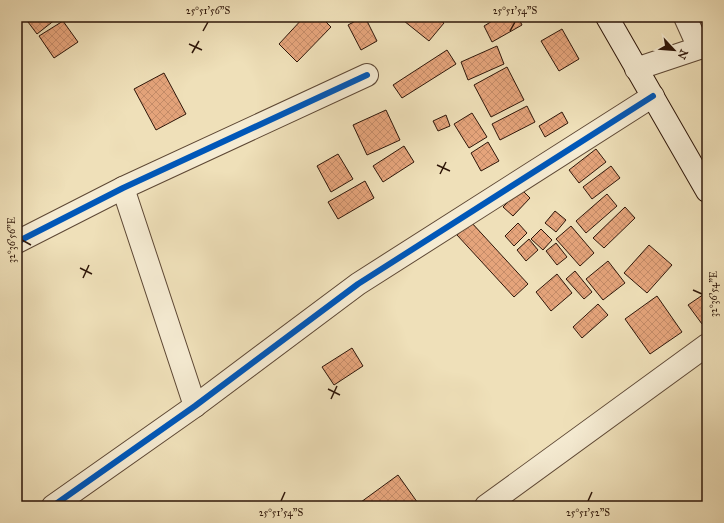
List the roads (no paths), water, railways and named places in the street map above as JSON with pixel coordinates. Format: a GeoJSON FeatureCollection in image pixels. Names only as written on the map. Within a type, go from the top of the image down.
{"type":"FeatureCollection","features":[{"type":"Feature","properties":{"kind":"street"},"geometry":{"type":"LineString","coordinates":[[607,17],[707,191]]}},
{"type":"Feature","properties":{"kind":"street"},"geometry":{"type":"LineString","coordinates":[[636,69],[703,47],[685,17]]}},
{"type":"Feature","properties":{"kind":"street"},"geometry":{"type":"LineString","coordinates":[[17,242],[123,188],[367,75]]}},
{"type":"Feature","properties":{"kind":"street"},"geometry":{"type":"LineString","coordinates":[[53,506],[195,406],[358,284],[653,96]]}},
{"type":"Feature","properties":{"kind":"street"},"geometry":{"type":"LineString","coordinates":[[123,188],[195,406]]}},
{"type":"Feature","properties":{"kind":"street"},"geometry":{"type":"LineString","coordinates":[[486,506],[707,346]]}}]}
